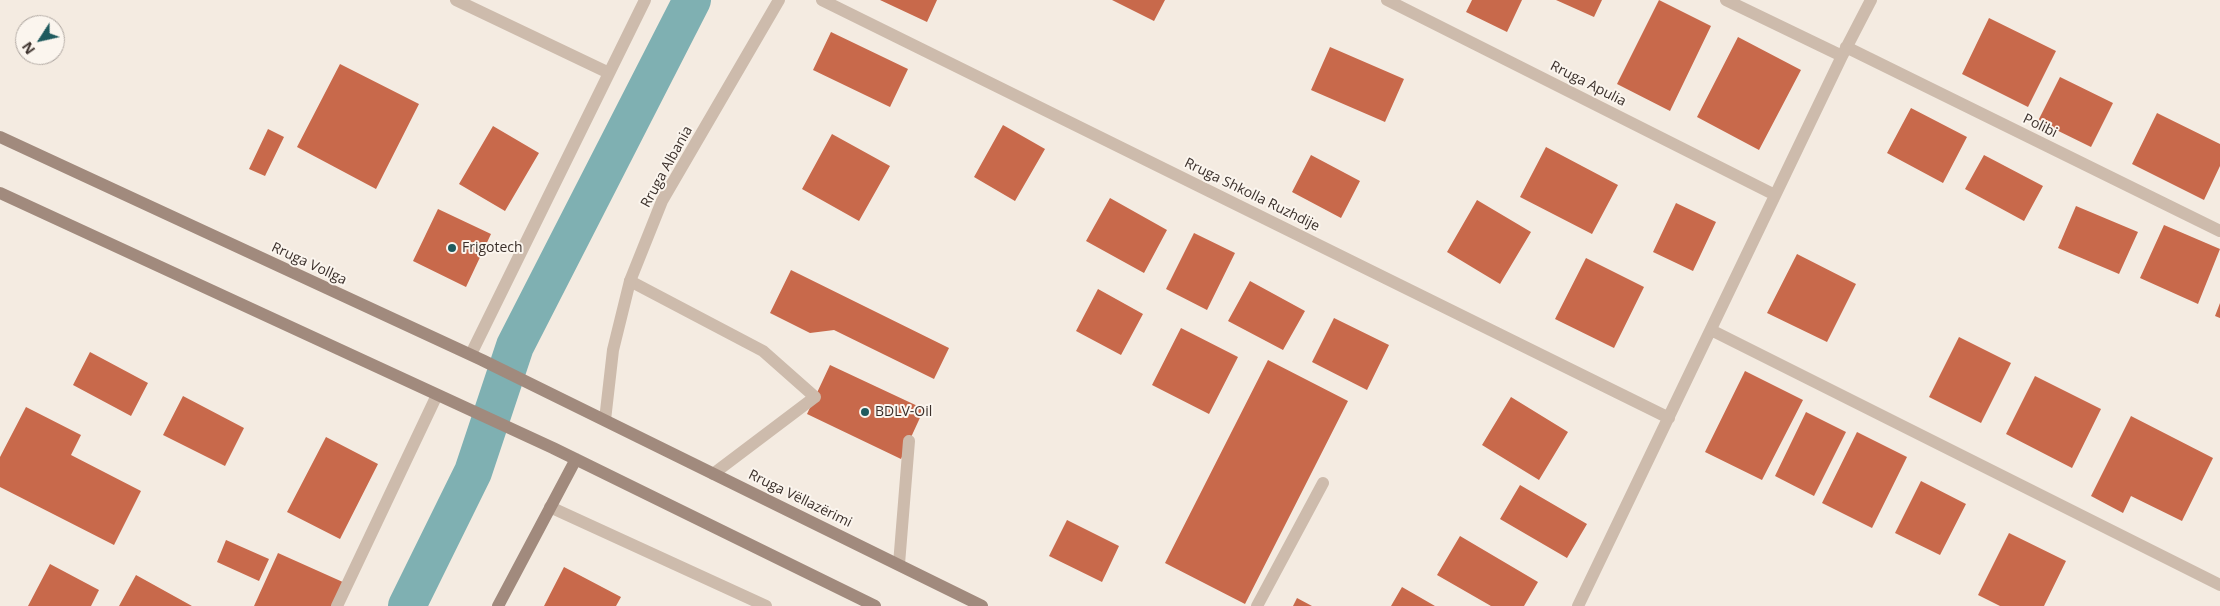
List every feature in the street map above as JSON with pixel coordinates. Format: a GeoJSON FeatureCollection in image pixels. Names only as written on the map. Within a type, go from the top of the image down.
{"type":"FeatureCollection","features":[{"type":"Feature","properties":{"kind":"main road","name":"Rruga Vollga"},"geometry":{"type":"LineString","coordinates":[[0,137],[476,357],[605,420]]}},
{"type":"Feature","properties":{"kind":"main road"},"geometry":{"type":"LineString","coordinates":[[0,193],[553,448],[875,606]]}},
{"type":"Feature","properties":{"kind":"main road","name":"Rruga Vëllazërimi"},"geometry":{"type":"LineString","coordinates":[[605,420],[982,606]]}},
{"type":"Feature","properties":{"kind":"main road"},"geometry":{"type":"LineString","coordinates":[[498,606],[576,459]]}},
{"type":"Feature","properties":{"kind":"street"},"geometry":{"type":"LineString","coordinates":[[456,0],[609,73]]}},
{"type":"Feature","properties":{"kind":"street"},"geometry":{"type":"LineString","coordinates":[[476,357],[644,0]]}},
{"type":"Feature","properties":{"kind":"street","name":"Rruga Albania"},"geometry":{"type":"LineString","coordinates":[[605,420],[613,350],[630,282],[662,201],[779,0]]}},
{"type":"Feature","properties":{"kind":"street","name":"Rruga Shkolla Ruzhdije"},"geometry":{"type":"LineString","coordinates":[[822,0],[1669,418]]}},
{"type":"Feature","properties":{"kind":"street","name":"Rruga Apulia"},"geometry":{"type":"LineString","coordinates":[[1386,0],[1775,195]]}},
{"type":"Feature","properties":{"kind":"street","name":"Polibi"},"geometry":{"type":"LineString","coordinates":[[1726,0],[1844,52],[2220,231]]}},
{"type":"Feature","properties":{"kind":"street"},"geometry":{"type":"LineString","coordinates":[[1578,606],[1844,52],[1871,0]]}},
{"type":"Feature","properties":{"kind":"street"},"geometry":{"type":"LineString","coordinates":[[630,282],[763,351],[815,397],[714,474]]}},
{"type":"Feature","properties":{"kind":"street"},"geometry":{"type":"LineString","coordinates":[[1711,330],[2220,586]]}},
{"type":"Feature","properties":{"kind":"street"},"geometry":{"type":"LineString","coordinates":[[337,606],[437,395]]}},
{"type":"Feature","properties":{"kind":"street"},"geometry":{"type":"LineString","coordinates":[[899,564],[909,441]]}},
{"type":"Feature","properties":{"kind":"street"},"geometry":{"type":"LineString","coordinates":[[1258,606],[1323,483]]}},
{"type":"Feature","properties":{"kind":"street"},"geometry":{"type":"LineString","coordinates":[[550,506],[766,606]]}},
{"type":"Feature","properties":{"kind":"building"},"geometry":{"type":"Polygon","coordinates":[[[880,0],[937,0],[927,22],[880,0]]]}},
{"type":"Feature","properties":{"kind":"building"},"geometry":{"type":"Polygon","coordinates":[[[1112,0],[1165,0],[1154,21],[1112,0]]]}},
{"type":"Feature","properties":{"kind":"building"},"geometry":{"type":"Polygon","coordinates":[[[1472,0],[1522,0],[1507,32],[1466,12],[1472,0]]]}},
{"type":"Feature","properties":{"kind":"building"},"geometry":{"type":"Polygon","coordinates":[[[1556,0],[1602,0],[1594,17],[1556,0]]]}},
{"type":"Feature","properties":{"kind":"building"},"geometry":{"type":"Polygon","coordinates":[[[1659,0],[1711,26],[1670,111],[1617,84],[1659,0]]]}},
{"type":"Feature","properties":{"kind":"building"},"geometry":{"type":"Polygon","coordinates":[[[1989,18],[2056,51],[2028,107],[1962,74],[1989,18]]]}},
{"type":"Feature","properties":{"kind":"building"},"geometry":{"type":"Polygon","coordinates":[[[831,32],[908,69],[890,107],[813,70],[831,32]]]}},
{"type":"Feature","properties":{"kind":"building"},"geometry":{"type":"Polygon","coordinates":[[[1738,37],[1801,70],[1759,150],[1697,117],[1738,37]]]}},
{"type":"Feature","properties":{"kind":"building"},"geometry":{"type":"Polygon","coordinates":[[[1330,47],[1404,79],[1385,122],[1311,90],[1330,47]]]}},
{"type":"Feature","properties":{"kind":"building"},"geometry":{"type":"Polygon","coordinates":[[[340,64],[419,104],[376,189],[297,147],[340,64]]]}},
{"type":"Feature","properties":{"kind":"building"},"geometry":{"type":"Polygon","coordinates":[[[2060,77],[2113,103],[2091,147],[2038,121],[2060,77]]]}},
{"type":"Feature","properties":{"kind":"building"},"geometry":{"type":"Polygon","coordinates":[[[1911,108],[1967,137],[1943,183],[1887,153],[1911,108]]]}},
{"type":"Feature","properties":{"kind":"building"},"geometry":{"type":"Polygon","coordinates":[[[2157,113],[2220,144],[2220,166],[2204,200],[2132,164],[2157,113]]]}},
{"type":"Feature","properties":{"kind":"building"},"geometry":{"type":"Polygon","coordinates":[[[1003,125],[1045,149],[1015,201],[974,177],[1003,125]]]}},
{"type":"Feature","properties":{"kind":"building"},"geometry":{"type":"Polygon","coordinates":[[[493,126],[539,153],[505,211],[459,184],[493,126]]]}},
{"type":"Feature","properties":{"kind":"building"},"geometry":{"type":"Polygon","coordinates":[[[268,129],[284,137],[265,176],[249,169],[268,129]]]}},
{"type":"Feature","properties":{"kind":"building"},"geometry":{"type":"Polygon","coordinates":[[[832,134],[890,166],[859,221],[802,189],[832,134]]]}},
{"type":"Feature","properties":{"kind":"building"},"geometry":{"type":"Polygon","coordinates":[[[1546,147],[1618,185],[1592,234],[1520,197],[1546,147]]]}},
{"type":"Feature","properties":{"kind":"building"},"geometry":{"type":"Polygon","coordinates":[[[1311,155],[1360,181],[1341,218],[1292,192],[1311,155]]]}},
{"type":"Feature","properties":{"kind":"building"},"geometry":{"type":"Polygon","coordinates":[[[1984,155],[2043,186],[2024,221],[1965,189],[1984,155]]]}},
{"type":"Feature","properties":{"kind":"building"},"geometry":{"type":"Polygon","coordinates":[[[1110,198],[1167,230],[1144,273],[1086,241],[1110,198]]]}},
{"type":"Feature","properties":{"kind":"building"},"geometry":{"type":"Polygon","coordinates":[[[1477,200],[1531,232],[1500,284],[1447,252],[1477,200]]]}},
{"type":"Feature","properties":{"kind":"building"},"geometry":{"type":"Polygon","coordinates":[[[1676,203],[1716,222],[1693,271],[1653,252],[1676,203]]]}},
{"type":"Feature","properties":{"kind":"building"},"geometry":{"type":"Polygon","coordinates":[[[2076,206],[2138,232],[2119,274],[2058,248],[2076,206]]]}},
{"type":"Feature","properties":{"kind":"building","name":"Frigotech"},"geometry":{"type":"Polygon","coordinates":[[[438,209],[491,234],[466,287],[413,261],[438,209]]]}},
{"type":"Feature","properties":{"kind":"building"},"geometry":{"type":"Polygon","coordinates":[[[2164,225],[2220,249],[2198,304],[2140,278],[2164,225]]]}},
{"type":"Feature","properties":{"kind":"building"},"geometry":{"type":"Polygon","coordinates":[[[1194,233],[1235,253],[1207,310],[1166,289],[1194,233]]]}},
{"type":"Feature","properties":{"kind":"building"},"geometry":{"type":"Polygon","coordinates":[[[1797,254],[1856,284],[1827,342],[1767,313],[1797,254]]]}},
{"type":"Feature","properties":{"kind":"building"},"geometry":{"type":"Polygon","coordinates":[[[1586,258],[1644,287],[1614,348],[1555,319],[1586,258]]]}},
{"type":"Feature","properties":{"kind":"building"},"geometry":{"type":"Polygon","coordinates":[[[791,270],[949,348],[934,379],[834,330],[810,333],[770,313],[791,270]]]}},
{"type":"Feature","properties":{"kind":"building"},"geometry":{"type":"Polygon","coordinates":[[[1250,281],[1305,311],[1283,350],[1228,321],[1250,281]]]}},
{"type":"Feature","properties":{"kind":"building"},"geometry":{"type":"Polygon","coordinates":[[[1098,289],[1143,314],[1121,355],[1076,331],[1098,289]]]}},
{"type":"Feature","properties":{"kind":"building"},"geometry":{"type":"Polygon","coordinates":[[[2220,303],[2220,318],[2215,316],[2220,303]]]}},
{"type":"Feature","properties":{"kind":"building"},"geometry":{"type":"Polygon","coordinates":[[[1334,318],[1389,345],[1367,390],[1312,362],[1334,318]]]}},
{"type":"Feature","properties":{"kind":"building"},"geometry":{"type":"Polygon","coordinates":[[[1181,328],[1238,357],[1209,414],[1152,385],[1181,328]]]}},
{"type":"Feature","properties":{"kind":"building"},"geometry":{"type":"Polygon","coordinates":[[[1959,337],[2011,363],[1981,423],[1929,397],[1959,337]]]}},
{"type":"Feature","properties":{"kind":"building"},"geometry":{"type":"Polygon","coordinates":[[[90,352],[148,383],[131,416],[73,385],[90,352]]]}},
{"type":"Feature","properties":{"kind":"building"},"geometry":{"type":"Polygon","coordinates":[[[1268,360],[1348,401],[1245,604],[1165,563],[1268,360]]]}},
{"type":"Feature","properties":{"kind":"building","name":"BDLV-Oil"},"geometry":{"type":"Polygon","coordinates":[[[830,365],[924,409],[901,459],[807,414],[830,365]]]}},
{"type":"Feature","properties":{"kind":"building"},"geometry":{"type":"Polygon","coordinates":[[[1745,371],[1803,400],[1762,480],[1705,452],[1745,371]]]}},
{"type":"Feature","properties":{"kind":"building"},"geometry":{"type":"Polygon","coordinates":[[[2035,376],[2101,409],[2072,468],[2006,434],[2035,376]]]}},
{"type":"Feature","properties":{"kind":"building"},"geometry":{"type":"Polygon","coordinates":[[[183,396],[244,428],[225,466],[163,435],[183,396]]]}},
{"type":"Feature","properties":{"kind":"building"},"geometry":{"type":"Polygon","coordinates":[[[1511,397],[1568,432],[1539,480],[1482,445],[1511,397]]]}},
{"type":"Feature","properties":{"kind":"building"},"geometry":{"type":"Polygon","coordinates":[[[26,407],[81,435],[71,455],[141,491],[114,545],[0,487],[0,457],[26,407]]]}},
{"type":"Feature","properties":{"kind":"building"},"geometry":{"type":"Polygon","coordinates":[[[1806,412],[1846,432],[1814,496],[1775,476],[1806,412]]]}},
{"type":"Feature","properties":{"kind":"building"},"geometry":{"type":"Polygon","coordinates":[[[2131,416],[2213,458],[2182,521],[2131,496],[2123,513],[2091,496],[2131,416]]]}},
{"type":"Feature","properties":{"kind":"building"},"geometry":{"type":"Polygon","coordinates":[[[1857,432],[1907,457],[1872,528],[1822,503],[1857,432]]]}},
{"type":"Feature","properties":{"kind":"building"},"geometry":{"type":"Polygon","coordinates":[[[326,437],[378,464],[340,539],[287,512],[326,437]]]}},
{"type":"Feature","properties":{"kind":"building"},"geometry":{"type":"Polygon","coordinates":[[[1921,481],[1966,504],[1940,555],[1895,533],[1921,481]]]}},
{"type":"Feature","properties":{"kind":"building"},"geometry":{"type":"Polygon","coordinates":[[[1520,485],[1587,524],[1567,558],[1500,519],[1520,485]]]}},
{"type":"Feature","properties":{"kind":"building"},"geometry":{"type":"Polygon","coordinates":[[[1067,520],[1119,546],[1102,582],[1049,556],[1067,520]]]}},
{"type":"Feature","properties":{"kind":"building"},"geometry":{"type":"Polygon","coordinates":[[[2009,533],[2066,561],[2044,606],[2000,606],[1978,595],[2009,533]]]}},
{"type":"Feature","properties":{"kind":"building"},"geometry":{"type":"Polygon","coordinates":[[[1460,536],[1538,582],[1524,606],[1491,606],[1437,575],[1460,536]]]}},
{"type":"Feature","properties":{"kind":"building"},"geometry":{"type":"Polygon","coordinates":[[[226,540],[269,559],[259,581],[217,562],[226,540]]]}},
{"type":"Feature","properties":{"kind":"building"},"geometry":{"type":"Polygon","coordinates":[[[278,553],[345,583],[335,606],[254,606],[278,553]]]}},
{"type":"Feature","properties":{"kind":"building"},"geometry":{"type":"Polygon","coordinates":[[[50,564],[99,590],[91,606],[28,606],[50,564]]]}},
{"type":"Feature","properties":{"kind":"building"},"geometry":{"type":"Polygon","coordinates":[[[564,567],[621,597],[616,606],[544,606],[564,567]]]}},
{"type":"Feature","properties":{"kind":"building"},"geometry":{"type":"Polygon","coordinates":[[[136,575],[192,606],[119,606],[136,575]]]}},
{"type":"Feature","properties":{"kind":"building"},"geometry":{"type":"Polygon","coordinates":[[[1402,587],[1435,606],[1391,606],[1402,587]]]}},
{"type":"Feature","properties":{"kind":"building"},"geometry":{"type":"Polygon","coordinates":[[[1297,598],[1312,606],[1293,606],[1297,598]]]}},
{"type":"Feature","properties":{"kind":"waterway"},"geometry":{"type":"LineString","coordinates":[[407,606],[473,472],[515,346],[692,0]]}},
{"type":"Feature","properties":{"kind":"place","name":"Frigotech"},"geometry":{"type":"Point","coordinates":[452,248]}},
{"type":"Feature","properties":{"kind":"place","name":"BDLV-Oil"},"geometry":{"type":"Point","coordinates":[865,412]}}]}
